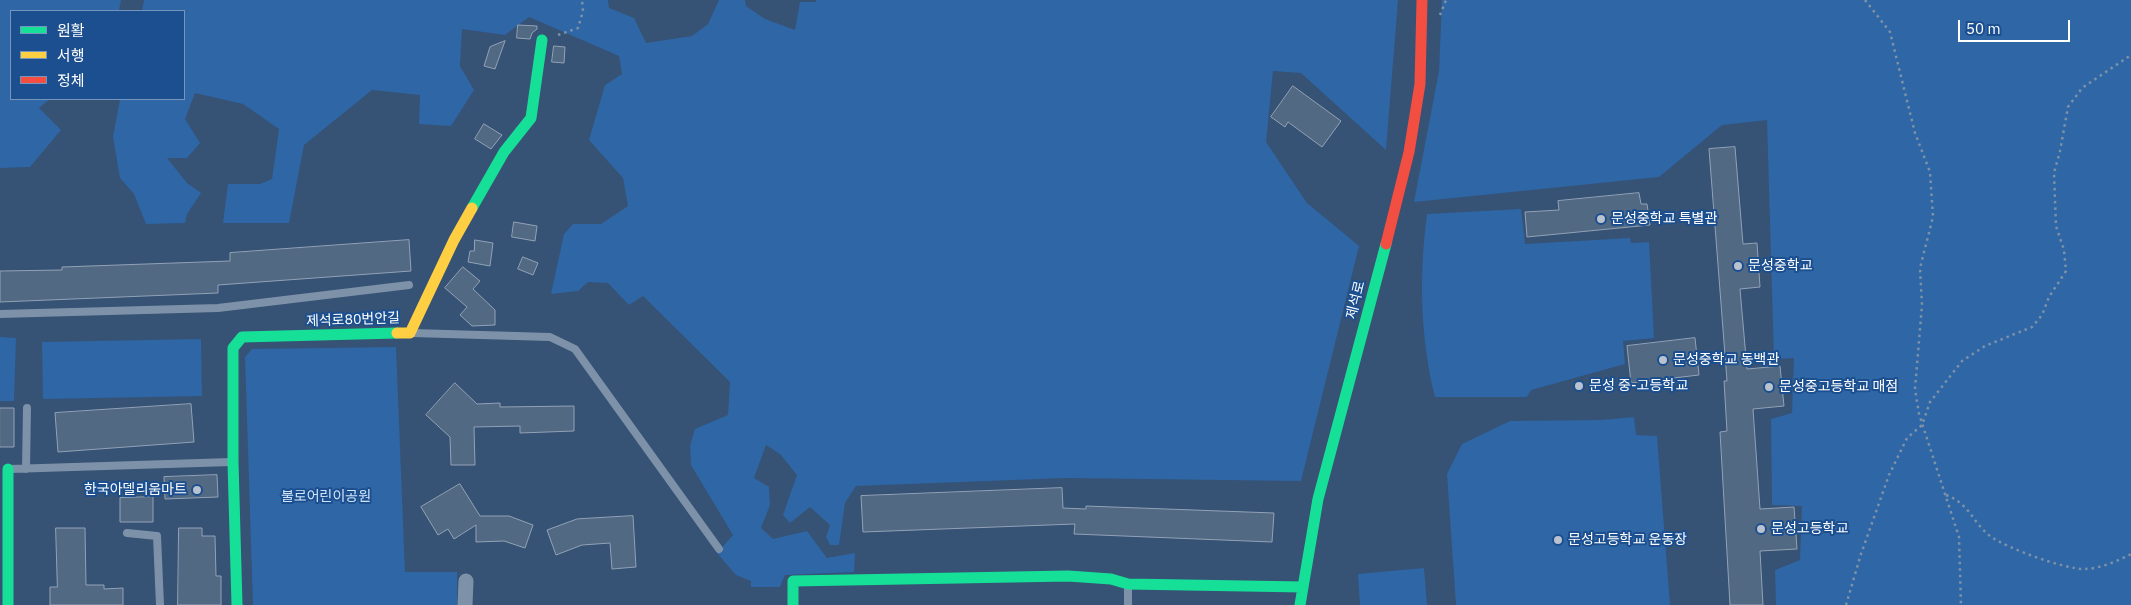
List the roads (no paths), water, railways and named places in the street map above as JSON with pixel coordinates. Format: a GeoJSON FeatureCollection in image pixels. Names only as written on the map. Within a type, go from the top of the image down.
{"type":"FeatureCollection","features":[{"type":"Feature","properties":{"kind":"street","name":"제석로"},"geometry":{"type":"LineString","coordinates":[[1300,605],[1318,499],[1366,324],[1409,152],[1420,84],[1422,0]]}},
{"type":"Feature","properties":{"kind":"street","name":"제석로80번안길"},"geometry":{"type":"LineString","coordinates":[[237,605],[233,462],[233,348],[242,337],[410,333],[454,240],[504,152],[531,118],[542,40]]}},
{"type":"Feature","properties":{"kind":"street"},"geometry":{"type":"LineString","coordinates":[[4,469],[8,605]]}},
{"type":"Feature","properties":{"kind":"street"},"geometry":{"type":"LineString","coordinates":[[793,605],[793,581],[1068,576],[1111,579],[1128,584],[1303,588]]}},
{"type":"Feature","properties":{"kind":"street"},"geometry":{"type":"LineString","coordinates":[[465,605],[466,581]]}},
{"type":"Feature","properties":{"kind":"lane"},"geometry":{"type":"LineString","coordinates":[[0,314],[218,308],[409,285]]}},
{"type":"Feature","properties":{"kind":"lane"},"geometry":{"type":"LineString","coordinates":[[410,333],[550,338],[575,349],[719,549]]}},
{"type":"Feature","properties":{"kind":"lane"},"geometry":{"type":"LineString","coordinates":[[26,469],[27,408]]}},
{"type":"Feature","properties":{"kind":"lane"},"geometry":{"type":"LineString","coordinates":[[4,469],[233,462]]}},
{"type":"Feature","properties":{"kind":"lane"},"geometry":{"type":"LineString","coordinates":[[127,533],[158,536],[160,605]]}},
{"type":"Feature","properties":{"kind":"lane"},"geometry":{"type":"LineString","coordinates":[[1128,584],[1128,605]]}},
{"type":"Feature","properties":{"kind":"place","name":"문성중학교 특별관"},"geometry":{"type":"Point","coordinates":[1601,219]}},
{"type":"Feature","properties":{"kind":"place","name":"문성중학교"},"geometry":{"type":"Point","coordinates":[1738,266]}},
{"type":"Feature","properties":{"kind":"place","name":"문성중학교 동백관"},"geometry":{"type":"Point","coordinates":[1663,360]}},
{"type":"Feature","properties":{"kind":"place","name":"문성 중-고등학교"},"geometry":{"type":"Point","coordinates":[1579,386]}},
{"type":"Feature","properties":{"kind":"place","name":"문성중고등학교 매점"},"geometry":{"type":"Point","coordinates":[1769,387]}},
{"type":"Feature","properties":{"kind":"place","name":"한국아델리움마트"},"geometry":{"type":"Point","coordinates":[197,490]}},
{"type":"Feature","properties":{"kind":"place","name":"문성고등학교"},"geometry":{"type":"Point","coordinates":[1761,529]}},
{"type":"Feature","properties":{"kind":"place","name":"문성고등학교 운동장"},"geometry":{"type":"Point","coordinates":[1558,540]}},
{"type":"Feature","properties":{"kind":"park label","name":"불로어린이공원"},"geometry":{"type":"Point","coordinates":[326,497]}}]}
